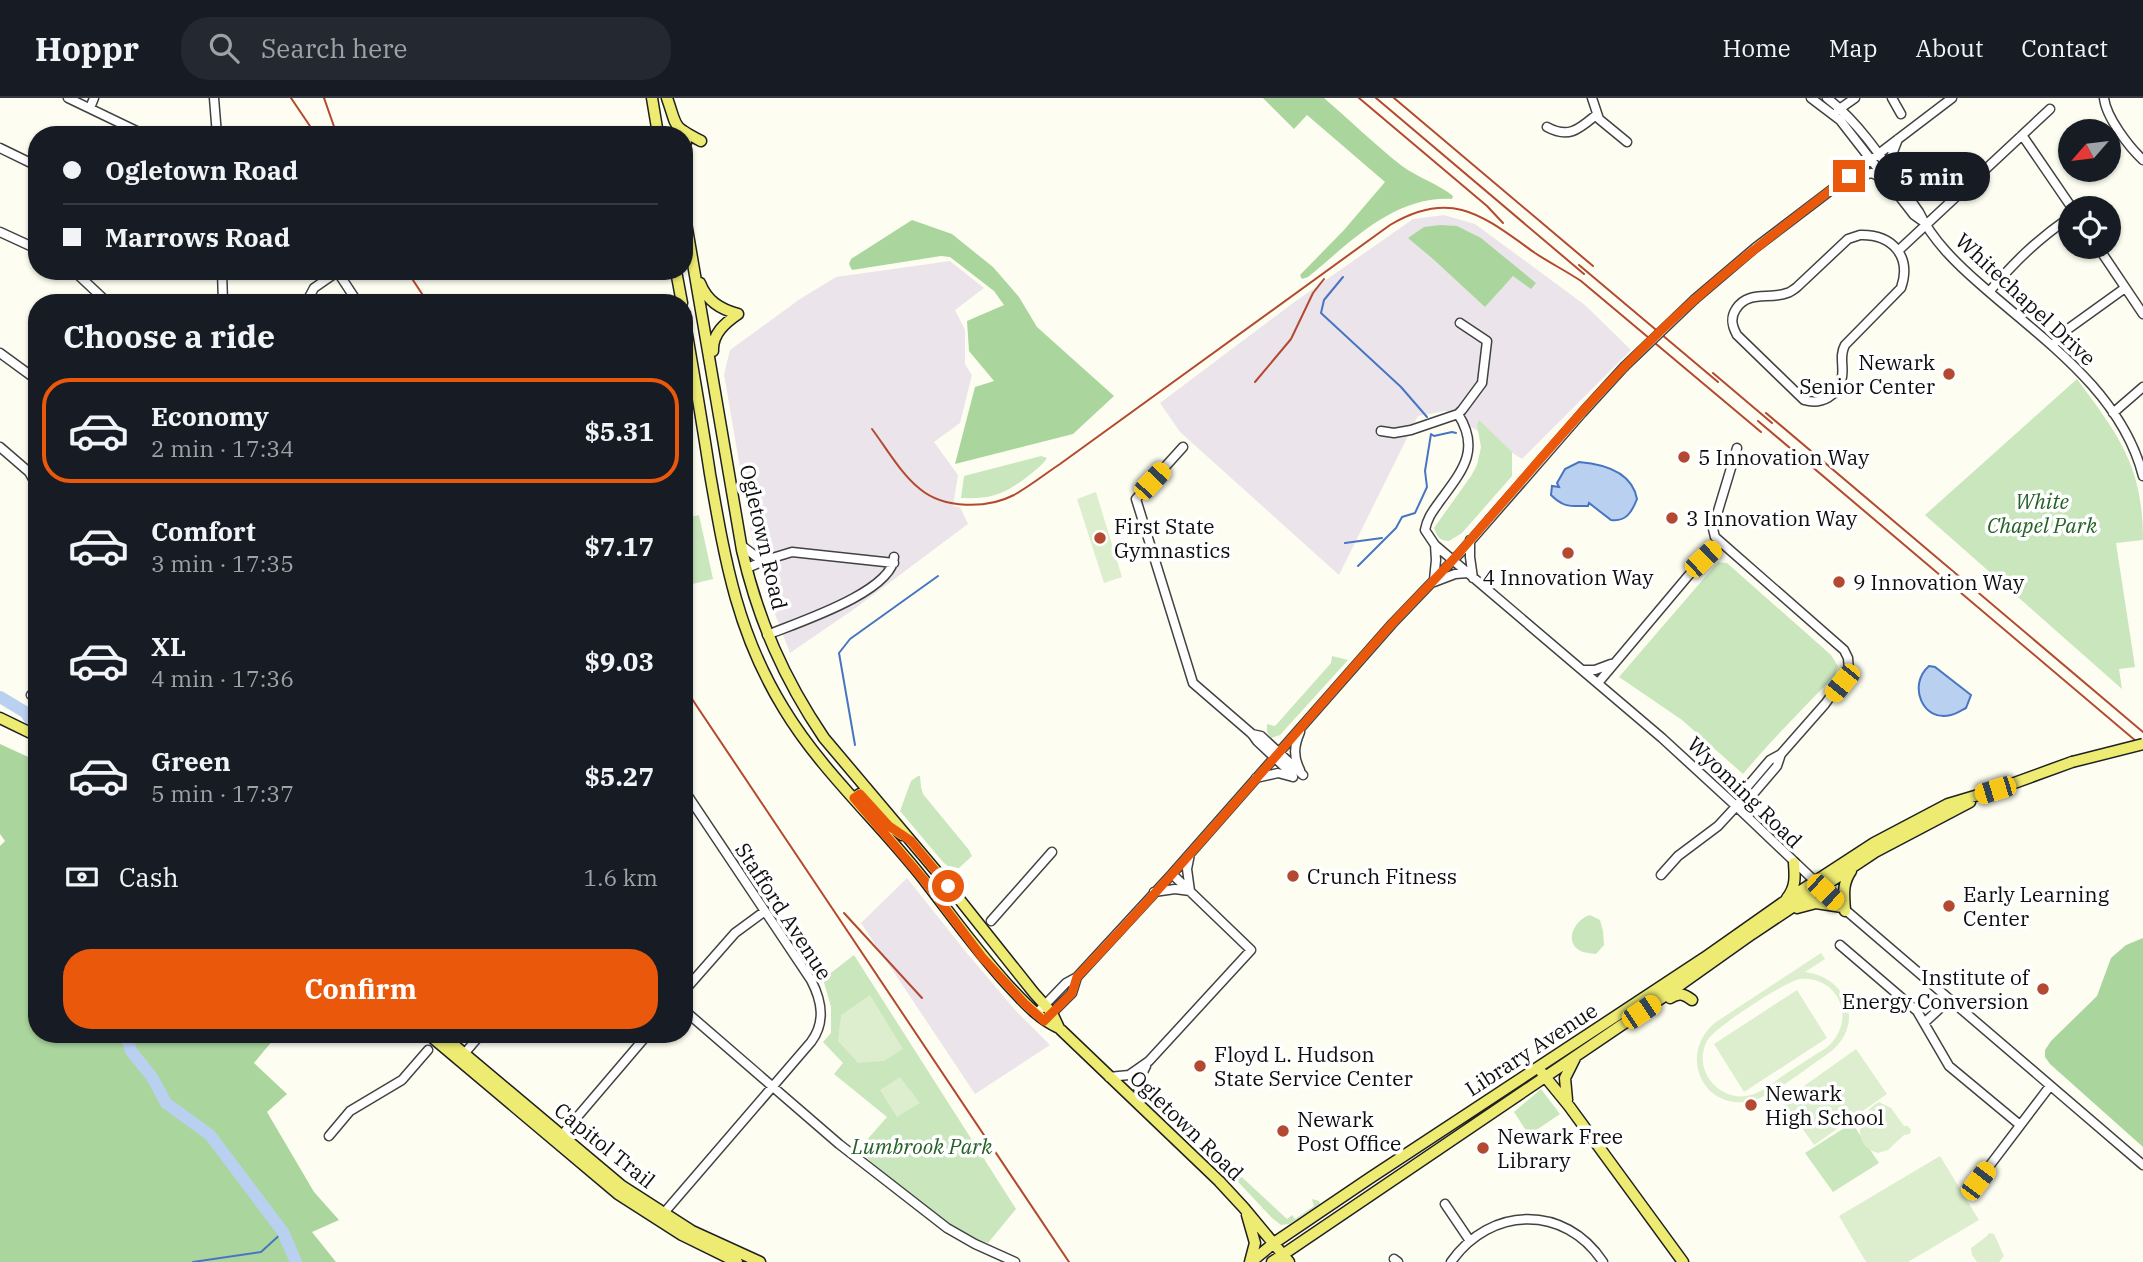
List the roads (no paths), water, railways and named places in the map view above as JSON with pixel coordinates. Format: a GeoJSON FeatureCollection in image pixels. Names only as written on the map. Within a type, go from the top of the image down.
{"type":"FeatureCollection","features":[{"type":"Feature","properties":{"kind":"main road"},"geometry":{"type":"LineString","coordinates":[[650,98],[652,126]]}},
{"type":"Feature","properties":{"kind":"main road"},"geometry":{"type":"LineString","coordinates":[[650,98],[657,126]]}},
{"type":"Feature","properties":{"kind":"main road"},"geometry":{"type":"LineString","coordinates":[[666,98],[670,126]]}},
{"type":"Feature","properties":{"kind":"main road"},"geometry":{"type":"LineString","coordinates":[[666,98],[677,126]]}},
{"type":"Feature","properties":{"kind":"main road"},"geometry":{"type":"LineString","coordinates":[[693,137],[701,141]]}},
{"type":"Feature","properties":{"kind":"main road"},"geometry":{"type":"LineString","coordinates":[[693,265],[710,300],[725,311],[738,314],[728,321],[712,344],[711,369]]}},
{"type":"Feature","properties":{"kind":"main road","name":"Ogletown Road"},"geometry":{"type":"LineString","coordinates":[[693,265],[741,545],[767,635],[781,667],[824,738],[1049,1009],[1059,1028]]}},
{"type":"Feature","properties":{"kind":"main road","name":"Ogletown Road"},"geometry":{"type":"LineString","coordinates":[[693,370],[731,587],[744,629],[770,686],[803,737],[924,880],[982,957],[1040,1018],[1059,1028],[1140,1105],[1244,1208],[1286,1258]]}},
{"type":"Feature","properties":{"kind":"main road"},"geometry":{"type":"LineString","coordinates":[[717,512],[731,559],[747,568]]}},
{"type":"Feature","properties":{"kind":"main road"},"geometry":{"type":"LineString","coordinates":[[0,718],[28,732]]}},
{"type":"Feature","properties":{"kind":"main road"},"geometry":{"type":"LineString","coordinates":[[0,725],[28,739]]}},
{"type":"Feature","properties":{"kind":"main road","name":"Library Avenue"},"geometry":{"type":"LineString","coordinates":[[1274,1243],[1908,823],[1948,804],[2072,762],[2143,744]]}},
{"type":"Feature","properties":{"kind":"main road","name":"Library Avenue"},"geometry":{"type":"LineString","coordinates":[[1817,885],[1995,790]]}},
{"type":"Feature","properties":{"kind":"main road"},"geometry":{"type":"LineString","coordinates":[[854,798],[860,794],[889,826],[911,841]]}},
{"type":"Feature","properties":{"kind":"main road"},"geometry":{"type":"LineString","coordinates":[[886,834],[913,856],[934,883],[942,887],[948,886]]}},
{"type":"Feature","properties":{"kind":"main road"},"geometry":{"type":"LineString","coordinates":[[1785,906],[1794,887],[1794,863]]}},
{"type":"Feature","properties":{"kind":"main road"},"geometry":{"type":"LineString","coordinates":[[1785,906],[1816,903],[1843,909],[1845,880],[1853,867]]}},
{"type":"Feature","properties":{"kind":"main road","name":"Library Avenue"},"geometry":{"type":"LineString","coordinates":[[1286,1258],[1703,969],[1785,906]]}},
{"type":"Feature","properties":{"kind":"main road"},"geometry":{"type":"LineString","coordinates":[[1618,1027],[1637,1021],[1678,994],[1692,1000],[1691,988],[1703,969]]}},
{"type":"Feature","properties":{"kind":"main road","name":"Capitol Trail"},"geometry":{"type":"LineString","coordinates":[[440,1043],[618,1194],[682,1235],[737,1262]]}},
{"type":"Feature","properties":{"kind":"main road","name":"Capitol Trail"},"geometry":{"type":"LineString","coordinates":[[446,1043],[464,1054],[615,1181],[663,1214],[716,1243],[760,1262]]}},
{"type":"Feature","properties":{"kind":"main road"},"geometry":{"type":"LineString","coordinates":[[1569,1106],[1565,1094],[1565,1078],[1577,1055]]}},
{"type":"Feature","properties":{"kind":"main road"},"geometry":{"type":"LineString","coordinates":[[1536,1069],[1546,1076],[1569,1106],[1683,1262]]}},
{"type":"Feature","properties":{"kind":"main road"},"geometry":{"type":"LineString","coordinates":[[1244,1208],[1255,1243],[1251,1262]]}},
{"type":"Feature","properties":{"kind":"main road"},"geometry":{"type":"LineString","coordinates":[[1251,1262],[1274,1243]]}},
{"type":"Feature","properties":{"kind":"main road"},"geometry":{"type":"LineString","coordinates":[[1272,1262],[1286,1258]]}},
{"type":"Feature","properties":{"kind":"street"},"geometry":{"type":"LineString","coordinates":[[68,98],[127,126]]}},
{"type":"Feature","properties":{"kind":"street"},"geometry":{"type":"LineString","coordinates":[[90,108],[94,98]]}},
{"type":"Feature","properties":{"kind":"street"},"geometry":{"type":"LineString","coordinates":[[214,98],[216,126]]}},
{"type":"Feature","properties":{"kind":"street"},"geometry":{"type":"LineString","coordinates":[[1592,98],[1596,115],[1627,142]]}},
{"type":"Feature","properties":{"kind":"street"},"geometry":{"type":"LineString","coordinates":[[1811,98],[1837,111]]}},
{"type":"Feature","properties":{"kind":"street"},"geometry":{"type":"LineString","coordinates":[[1827,98],[1837,111]]}},
{"type":"Feature","properties":{"kind":"street"},"geometry":{"type":"LineString","coordinates":[[1837,111],[1855,98]]}},
{"type":"Feature","properties":{"kind":"street"},"geometry":{"type":"LineString","coordinates":[[1892,98],[1901,114]]}},
{"type":"Feature","properties":{"kind":"street"},"geometry":{"type":"LineString","coordinates":[[1040,1018],[1072,993],[1077,977],[1625,367],[1695,299],[1755,248],[1952,98]]}},
{"type":"Feature","properties":{"kind":"street"},"geometry":{"type":"LineString","coordinates":[[2104,98],[2106,109],[2132,150],[2143,160]]}},
{"type":"Feature","properties":{"kind":"street"},"geometry":{"type":"LineString","coordinates":[[1899,250],[2050,109]]}},
{"type":"Feature","properties":{"kind":"street","name":"Whitechapel Drive"},"geometry":{"type":"LineString","coordinates":[[1837,111],[1896,185],[1914,215],[1925,223],[1958,265],[2053,345],[2090,383],[2133,445],[2143,476]]}},
{"type":"Feature","properties":{"kind":"street"},"geometry":{"type":"LineString","coordinates":[[1547,127],[1560,133],[1571,132],[1596,115]]}},
{"type":"Feature","properties":{"kind":"street"},"geometry":{"type":"LineString","coordinates":[[2022,135],[2064,196]]}},
{"type":"Feature","properties":{"kind":"street"},"geometry":{"type":"LineString","coordinates":[[1896,185],[1891,162],[1899,138]]}},
{"type":"Feature","properties":{"kind":"street"},"geometry":{"type":"LineString","coordinates":[[0,148],[28,162]]}},
{"type":"Feature","properties":{"kind":"street"},"geometry":{"type":"LineString","coordinates":[[1845,179],[1872,173],[1896,185]]}},
{"type":"Feature","properties":{"kind":"street"},"geometry":{"type":"LineString","coordinates":[[1989,292],[2012,265],[2039,239],[2058,226]]}},
{"type":"Feature","properties":{"kind":"street"},"geometry":{"type":"LineString","coordinates":[[0,232],[28,245]]}},
{"type":"Feature","properties":{"kind":"street"},"geometry":{"type":"LineString","coordinates":[[1872,235],[1887,240],[1899,250],[1904,273],[1901,288],[1845,345],[1841,352],[1842,378],[1833,395],[1819,402],[1804,400],[1737,335],[1732,321],[1733,312],[1741,302],[1750,297],[1788,293],[1849,239],[1872,235]]}},
{"type":"Feature","properties":{"kind":"street"},"geometry":{"type":"LineString","coordinates":[[2106,259],[2143,314]]}},
{"type":"Feature","properties":{"kind":"street"},"geometry":{"type":"LineString","coordinates":[[84,280],[98,294]]}},
{"type":"Feature","properties":{"kind":"street"},"geometry":{"type":"LineString","coordinates":[[311,294],[314,288],[326,280]]}},
{"type":"Feature","properties":{"kind":"street"},"geometry":{"type":"LineString","coordinates":[[2053,345],[2068,329],[2125,288]]}},
{"type":"Feature","properties":{"kind":"street"},"geometry":{"type":"LineString","coordinates":[[1381,431],[1394,433],[1411,430],[1458,414],[1472,398],[1482,383],[1487,341],[1460,323]]}},
{"type":"Feature","properties":{"kind":"street"},"geometry":{"type":"LineString","coordinates":[[0,353],[28,373]]}},
{"type":"Feature","properties":{"kind":"street"},"geometry":{"type":"LineString","coordinates":[[2113,413],[2143,387]]}},
{"type":"Feature","properties":{"kind":"street"},"geometry":{"type":"LineString","coordinates":[[1432,582],[1436,559],[1435,545],[1425,530],[1427,519],[1460,474],[1469,450],[1468,434],[1458,414]]}},
{"type":"Feature","properties":{"kind":"street"},"geometry":{"type":"LineString","coordinates":[[0,447],[4,456],[28,471]]}},
{"type":"Feature","properties":{"kind":"street"},"geometry":{"type":"LineString","coordinates":[[1183,447],[1139,495],[1136,504],[1193,683],[1257,741],[1303,775],[1294,758],[1302,727]]}},
{"type":"Feature","properties":{"kind":"street"},"geometry":{"type":"LineString","coordinates":[[1661,874],[1678,856],[1718,826],[1739,803],[1754,793],[1777,766],[1781,754],[1842,683],[1849,671],[1844,650],[1715,537],[1713,529],[1737,448]]}},
{"type":"Feature","properties":{"kind":"street"},"geometry":{"type":"LineString","coordinates":[[1432,582],[1455,574],[1471,575],[1470,540]]}},
{"type":"Feature","properties":{"kind":"street"},"geometry":{"type":"LineString","coordinates":[[1598,683],[1720,542]]}},
{"type":"Feature","properties":{"kind":"street"},"geometry":{"type":"LineString","coordinates":[[741,545],[758,558],[769,559]]}},
{"type":"Feature","properties":{"kind":"street","name":"Wyoming Road"},"geometry":{"type":"LineString","coordinates":[[1435,545],[1739,803],[1794,863],[1843,909],[2143,1164]]}},
{"type":"Feature","properties":{"kind":"street"},"geometry":{"type":"LineString","coordinates":[[747,568],[784,554],[800,553],[894,560],[886,575],[854,598],[767,635]]}},
{"type":"Feature","properties":{"kind":"street"},"geometry":{"type":"LineString","coordinates":[[1583,670],[1608,667],[1619,658]]}},
{"type":"Feature","properties":{"kind":"street"},"geometry":{"type":"LineString","coordinates":[[1256,778],[1278,774],[1293,777],[1277,755]]}},
{"type":"Feature","properties":{"kind":"street","name":"Stafford Avenue"},"geometry":{"type":"LineString","coordinates":[[663,1214],[817,1035],[820,1027],[821,1006],[811,980],[693,803]]}},
{"type":"Feature","properties":{"kind":"street"},"geometry":{"type":"LineString","coordinates":[[992,921],[1052,852]]}},
{"type":"Feature","properties":{"kind":"street"},"geometry":{"type":"LineString","coordinates":[[1190,853],[1187,869],[1190,891]]}},
{"type":"Feature","properties":{"kind":"street"},"geometry":{"type":"LineString","coordinates":[[1109,1077],[1129,1075],[1149,1061],[1251,950],[1172,874]]}},
{"type":"Feature","properties":{"kind":"street"},"geometry":{"type":"LineString","coordinates":[[1154,892],[1175,889],[1190,891]]}},
{"type":"Feature","properties":{"kind":"street"},"geometry":{"type":"LineString","coordinates":[[693,981],[735,933],[765,911]]}},
{"type":"Feature","properties":{"kind":"street"},"geometry":{"type":"LineString","coordinates":[[1840,945],[1917,1011],[1949,1066],[2020,1125]]}},
{"type":"Feature","properties":{"kind":"street"},"geometry":{"type":"LineString","coordinates":[[1924,1023],[1949,1000]]}},
{"type":"Feature","properties":{"kind":"street"},"geometry":{"type":"LineString","coordinates":[[693,1018],[839,1144],[947,1228],[1015,1262]]}},
{"type":"Feature","properties":{"kind":"street"},"geometry":{"type":"LineString","coordinates":[[329,1136],[351,1111],[402,1080],[428,1050],[430,1043]]}},
{"type":"Feature","properties":{"kind":"street"},"geometry":{"type":"LineString","coordinates":[[464,1054],[473,1043]]}},
{"type":"Feature","properties":{"kind":"street"},"geometry":{"type":"LineString","coordinates":[[561,1136],[640,1043]]}},
{"type":"Feature","properties":{"kind":"street"},"geometry":{"type":"LineString","coordinates":[[428,1050],[443,1047]]}},
{"type":"Feature","properties":{"kind":"street"},"geometry":{"type":"LineString","coordinates":[[1140,1105],[1138,1082],[1149,1061]]}},
{"type":"Feature","properties":{"kind":"street"},"geometry":{"type":"LineString","coordinates":[[1978,1181],[2050,1086]]}},
{"type":"Feature","properties":{"kind":"street"},"geometry":{"type":"LineString","coordinates":[[1445,1204],[1470,1241]]}},
{"type":"Feature","properties":{"kind":"street"},"geometry":{"type":"LineString","coordinates":[[1451,1262],[1470,1241],[1488,1228],[1517,1219],[1535,1219],[1556,1224],[1588,1242],[1603,1262]]}},
{"type":"Feature","properties":{"kind":"water"},"geometry":{"type":"Polygon","coordinates":[[[1579,462],[1607,467],[1629,482],[1637,499],[1628,515],[1611,520],[1589,503],[1588,506],[1568,505],[1551,495],[1552,486],[1559,487],[1557,483],[1565,469],[1579,462]]]}},
{"type":"Feature","properties":{"kind":"water"},"geometry":{"type":"Polygon","coordinates":[[[1929,666],[1935,667],[1971,695],[1966,708],[1941,716],[1926,708],[1921,701],[1919,683],[1929,666]]]}},
{"type":"Feature","properties":{"kind":"waterway"},"geometry":{"type":"LineString","coordinates":[[1343,277],[1324,300],[1321,313],[1401,387],[1427,417]]}},
{"type":"Feature","properties":{"kind":"waterway"},"geometry":{"type":"LineString","coordinates":[[1358,566],[1396,528],[1402,517],[1415,513],[1427,487],[1425,471],[1431,434],[1434,436],[1456,433]]}},
{"type":"Feature","properties":{"kind":"waterway"},"geometry":{"type":"LineString","coordinates":[[1345,543],[1382,538]]}},
{"type":"Feature","properties":{"kind":"waterway"},"geometry":{"type":"LineString","coordinates":[[855,745],[839,653],[850,639],[938,576]]}},
{"type":"Feature","properties":{"kind":"waterway"},"geometry":{"type":"LineString","coordinates":[[0,697],[28,716]]}},
{"type":"Feature","properties":{"kind":"waterway"},"geometry":{"type":"LineString","coordinates":[[129,1043],[131,1051],[152,1077],[166,1103],[210,1135],[283,1232],[296,1262]]}},
{"type":"Feature","properties":{"kind":"waterway"},"geometry":{"type":"LineString","coordinates":[[193,1262],[261,1252],[283,1232]]}},
{"type":"Feature","properties":{"kind":"railway"},"geometry":{"type":"LineString","coordinates":[[291,98],[310,126]]}},
{"type":"Feature","properties":{"kind":"railway"},"geometry":{"type":"LineString","coordinates":[[324,98],[334,126]]}},
{"type":"Feature","properties":{"kind":"railway"},"geometry":{"type":"LineString","coordinates":[[1359,98],[1487,206],[1503,223]]}},
{"type":"Feature","properties":{"kind":"railway"},"geometry":{"type":"LineString","coordinates":[[1376,98],[1584,274]]}},
{"type":"Feature","properties":{"kind":"railway"},"geometry":{"type":"LineString","coordinates":[[1394,98],[1593,266]]}},
{"type":"Feature","properties":{"kind":"railway"},"geometry":{"type":"LineString","coordinates":[[872,429],[894,461],[930,496],[966,505],[1003,500],[1060,464],[1390,225],[1412,214],[1449,208],[1483,218],[1581,281],[1761,432]]}},
{"type":"Feature","properties":{"kind":"railway"},"geometry":{"type":"LineString","coordinates":[[1579,265],[1718,382]]}},
{"type":"Feature","properties":{"kind":"railway"},"geometry":{"type":"LineString","coordinates":[[1255,382],[1291,339],[1313,293],[1324,279]]}},
{"type":"Feature","properties":{"kind":"railway"},"geometry":{"type":"LineString","coordinates":[[413,280],[422,294]]}},
{"type":"Feature","properties":{"kind":"railway"},"geometry":{"type":"LineString","coordinates":[[1713,373],[1772,423]]}},
{"type":"Feature","properties":{"kind":"railway"},"geometry":{"type":"LineString","coordinates":[[1766,413],[2143,732]]}},
{"type":"Feature","properties":{"kind":"railway"},"geometry":{"type":"LineString","coordinates":[[1758,421],[2143,747]]}},
{"type":"Feature","properties":{"kind":"railway"},"geometry":{"type":"LineString","coordinates":[[693,700],[1069,1262]]}},
{"type":"Feature","properties":{"kind":"railway"},"geometry":{"type":"LineString","coordinates":[[844,913],[922,998]]}},
{"type":"Feature","properties":{"kind":"place","name":"Newark Senior Center"},"geometry":{"type":"Point","coordinates":[1949,374]}},
{"type":"Feature","properties":{"kind":"place","name":"5 Innovation Way"},"geometry":{"type":"Point","coordinates":[1684,457]}},
{"type":"Feature","properties":{"kind":"place","name":"3 Innovation Way"},"geometry":{"type":"Point","coordinates":[1672,518]}},
{"type":"Feature","properties":{"kind":"place","name":"First State Gymnastics"},"geometry":{"type":"Point","coordinates":[1100,538]}},
{"type":"Feature","properties":{"kind":"place","name":"4 Innovation Way"},"geometry":{"type":"Point","coordinates":[1568,553]}},
{"type":"Feature","properties":{"kind":"place","name":"9 Innovation Way"},"geometry":{"type":"Point","coordinates":[1839,582]}},
{"type":"Feature","properties":{"kind":"place","name":"Crunch Fitness"},"geometry":{"type":"Point","coordinates":[1293,876]}},
{"type":"Feature","properties":{"kind":"place","name":"Early Learning Center"},"geometry":{"type":"Point","coordinates":[1949,906]}},
{"type":"Feature","properties":{"kind":"place","name":"Institute of Energy Conversion"},"geometry":{"type":"Point","coordinates":[2043,989]}},
{"type":"Feature","properties":{"kind":"place","name":"Floyd L. Hudson State Service Center"},"geometry":{"type":"Point","coordinates":[1200,1066]}},
{"type":"Feature","properties":{"kind":"place","name":"Newark High School"},"geometry":{"type":"Point","coordinates":[1751,1105]}},
{"type":"Feature","properties":{"kind":"place","name":"Newark Post Office"},"geometry":{"type":"Point","coordinates":[1283,1131]}},
{"type":"Feature","properties":{"kind":"place","name":"Newark Free Library"},"geometry":{"type":"Point","coordinates":[1483,1148]}},
{"type":"Feature","properties":{"kind":"park label","name":"White Chapel Park"},"geometry":{"type":"Point","coordinates":[2042,513]}},
{"type":"Feature","properties":{"kind":"park label","name":"Lumbrook Park"},"geometry":{"type":"Point","coordinates":[922,1146]}}]}
